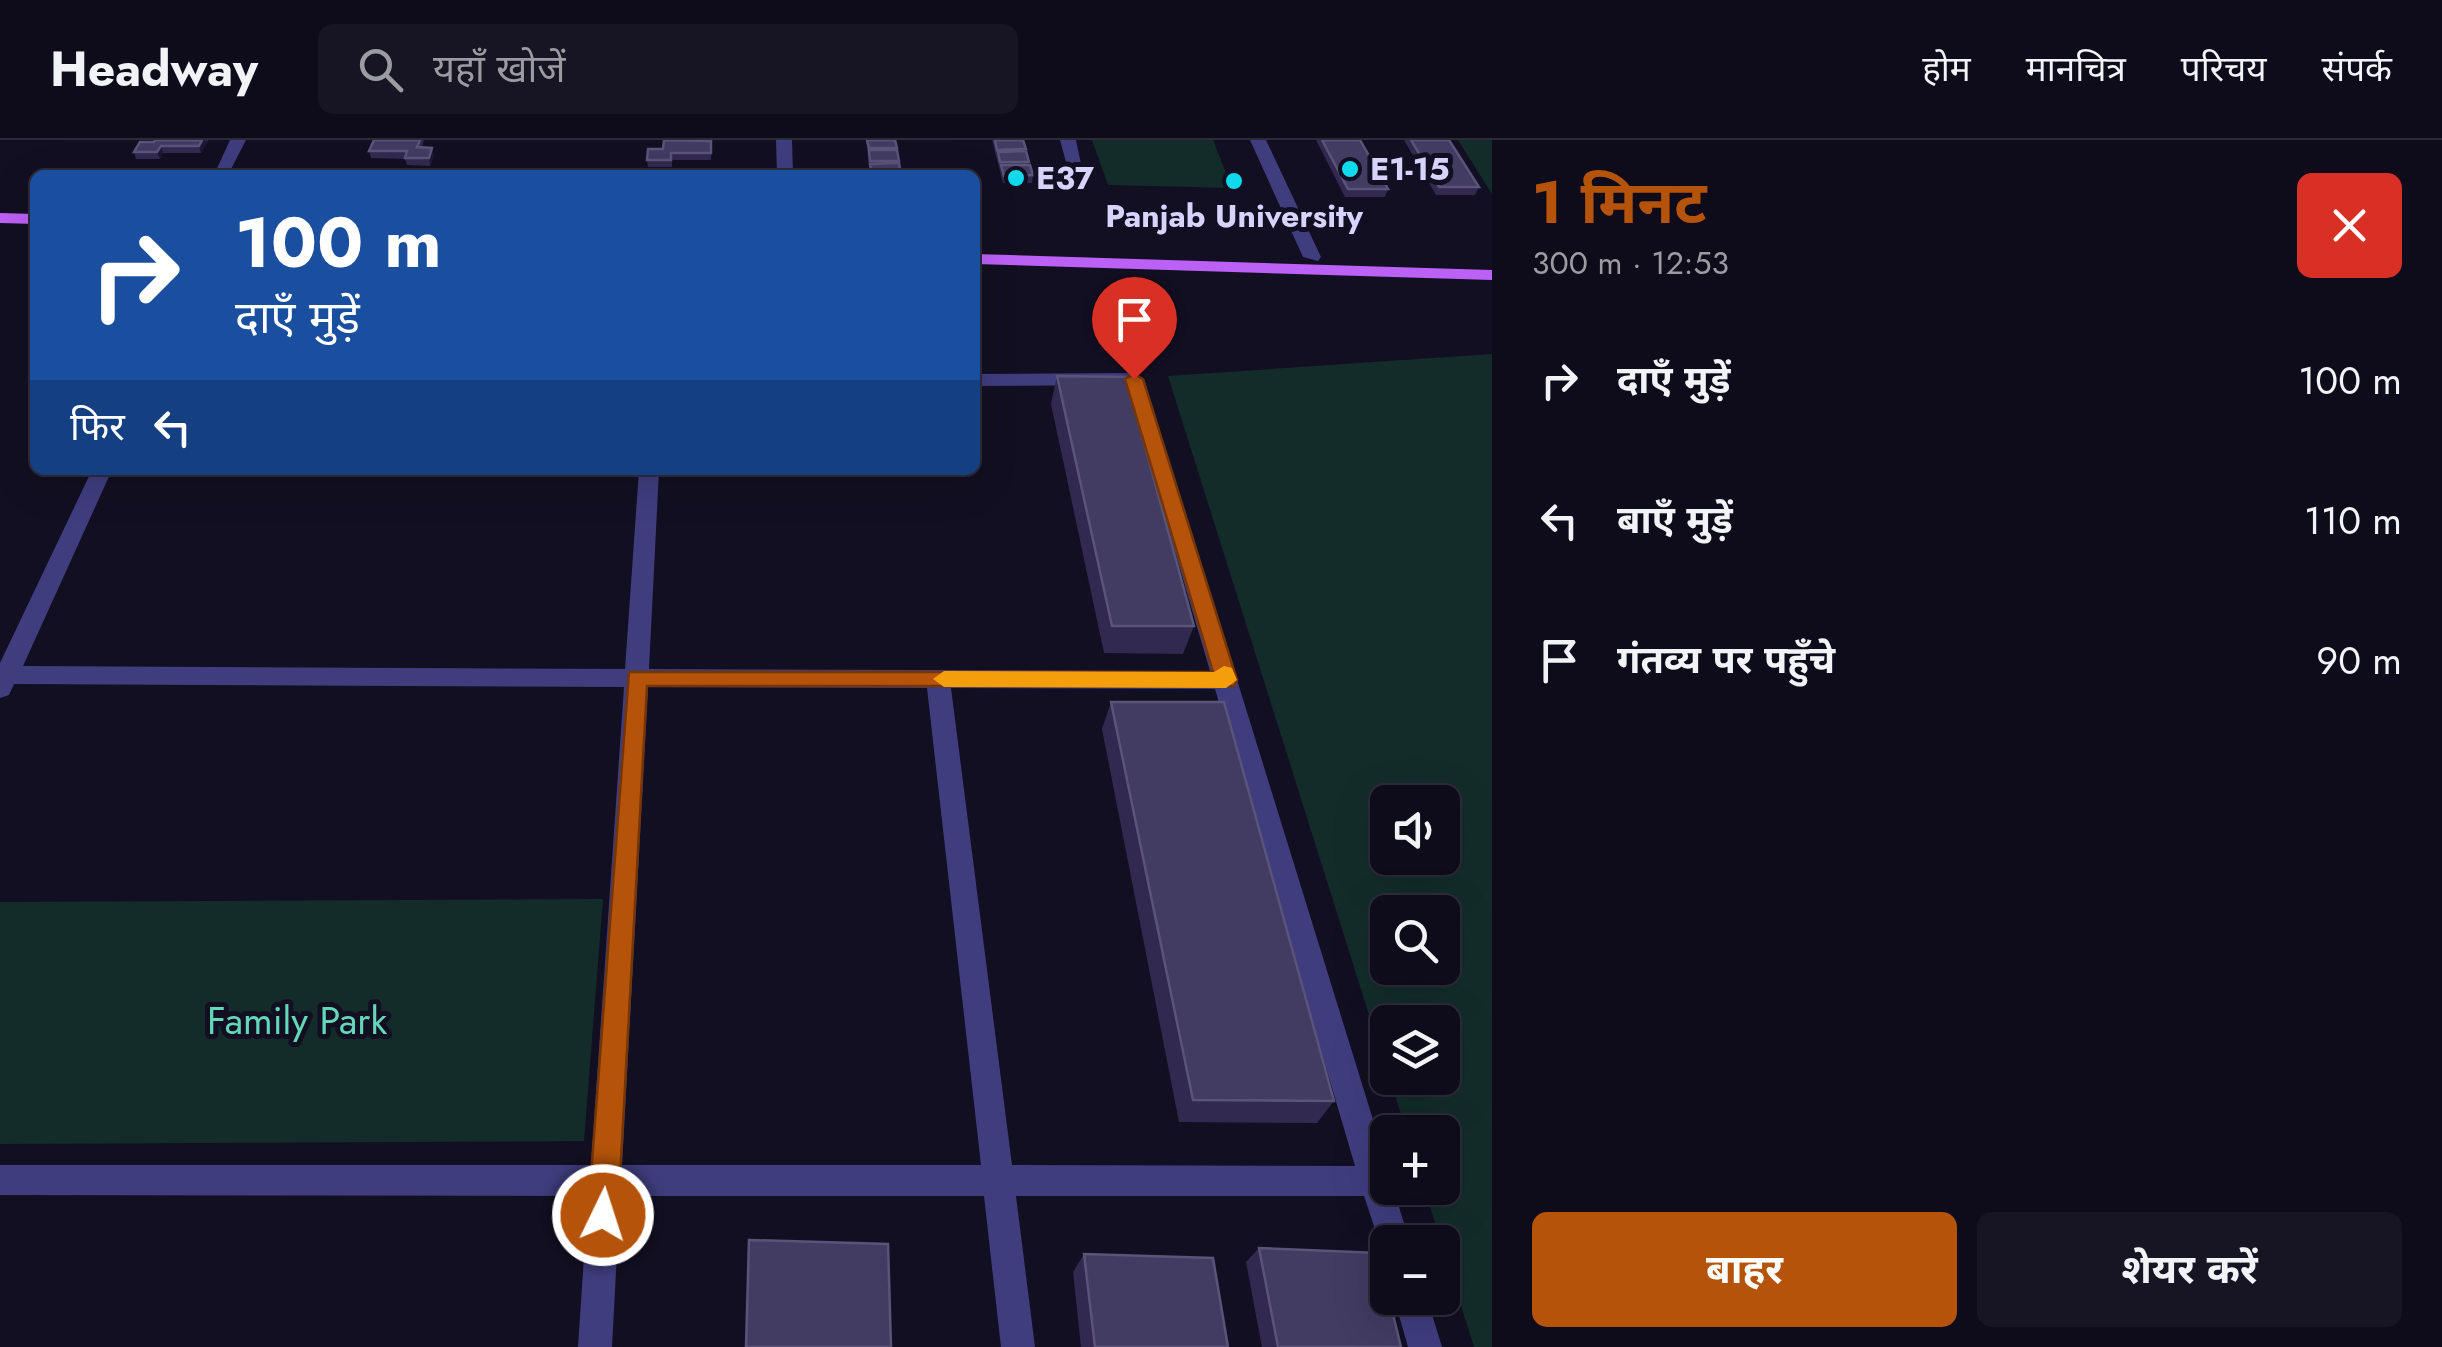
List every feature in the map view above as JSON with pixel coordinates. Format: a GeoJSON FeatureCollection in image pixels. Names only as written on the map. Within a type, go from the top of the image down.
{"type":"FeatureCollection","features":[{"type":"Feature","properties":{"kind":"main road"},"geometry":{"type":"LineString","coordinates":[[0,218],[30,219]]}},
{"type":"Feature","properties":{"kind":"main road"},"geometry":{"type":"LineString","coordinates":[[0,232],[30,233]]}},
{"type":"Feature","properties":{"kind":"main road"},"geometry":{"type":"LineString","coordinates":[[980,246],[1312,257],[1492,258]]}},
{"type":"Feature","properties":{"kind":"main road"},"geometry":{"type":"LineString","coordinates":[[980,258],[1492,275]]}},
{"type":"Feature","properties":{"kind":"street"},"geometry":{"type":"LineString","coordinates":[[223,170],[238,140]]}},
{"type":"Feature","properties":{"kind":"street"},"geometry":{"type":"LineString","coordinates":[[784,140],[784,170]]}},
{"type":"Feature","properties":{"kind":"street"},"geometry":{"type":"LineString","coordinates":[[1068,140],[1080,184]]}},
{"type":"Feature","properties":{"kind":"street"},"geometry":{"type":"LineString","coordinates":[[1258,140],[1312,257]]}},
{"type":"Feature","properties":{"kind":"street"},"geometry":{"type":"LineString","coordinates":[[980,380],[1134,379],[1370,1161]]}},
{"type":"Feature","properties":{"kind":"street"},"geometry":{"type":"LineString","coordinates":[[100,475],[2,679],[1226,680]]}},
{"type":"Feature","properties":{"kind":"street"},"geometry":{"type":"LineString","coordinates":[[595,1347],[649,475]]}},
{"type":"Feature","properties":{"kind":"street"},"geometry":{"type":"LineString","coordinates":[[938,679],[1018,1347]]}},
{"type":"Feature","properties":{"kind":"street"},"geometry":{"type":"LineString","coordinates":[[0,1180],[1370,1181]]}},
{"type":"Feature","properties":{"kind":"street"},"geometry":{"type":"LineString","coordinates":[[1415,1315],[1425,1347]]}},
{"type":"Feature","properties":{"kind":"green space"},"geometry":{"type":"Polygon","coordinates":[[[1092,140],[1213,140],[1232,188],[1108,185],[1092,140]]]}},
{"type":"Feature","properties":{"kind":"green space"},"geometry":{"type":"Polygon","coordinates":[[[1458,140],[1492,140],[1492,194],[1458,140]]]}},
{"type":"Feature","properties":{"kind":"green space"},"geometry":{"type":"Polygon","coordinates":[[[1492,354],[1492,1347],[1474,1347],[1460,1302],[1460,1225],[1436,1225],[1429,1205],[1460,1205],[1460,1115],[1401,1115],[1395,1095],[1460,1095],[1460,1005],[1370,1005],[1370,1018],[1168,376],[1492,354]]]}},
{"type":"Feature","properties":{"kind":"green space","name":"Family Park"},"geometry":{"type":"Polygon","coordinates":[[[603,899],[584,1141],[0,1144],[0,902],[603,899]]]}},
{"type":"Feature","properties":{"kind":"building"},"geometry":{"type":"Polygon","coordinates":[[[202,140],[199,146],[161,146],[157,152],[134,152],[140,142],[202,140]]]}},
{"type":"Feature","properties":{"kind":"building"},"geometry":{"type":"Polygon","coordinates":[[[374,140],[420,140],[417,147],[432,148],[429,158],[405,158],[407,151],[369,151],[374,140]]]}},
{"type":"Feature","properties":{"kind":"building"},"geometry":{"type":"Polygon","coordinates":[[[664,140],[711,141],[711,153],[671,153],[671,160],[647,160],[648,149],[663,149],[664,140]]]}},
{"type":"Feature","properties":{"kind":"building"},"geometry":{"type":"Polygon","coordinates":[[[867,140],[895,140],[897,148],[869,148],[867,140]]]}},
{"type":"Feature","properties":{"kind":"building"},"geometry":{"type":"Polygon","coordinates":[[[995,140],[1023,140],[1026,149],[997,150],[995,140]]]}},
{"type":"Feature","properties":{"kind":"building"},"geometry":{"type":"Polygon","coordinates":[[[1322,140],[1360,140],[1388,189],[1348,189],[1322,140]]]}},
{"type":"Feature","properties":{"kind":"building"},"geometry":{"type":"Polygon","coordinates":[[[1411,140],[1449,140],[1479,187],[1439,187],[1411,140]]]}},
{"type":"Feature","properties":{"kind":"building"},"geometry":{"type":"Polygon","coordinates":[[[869,150],[897,150],[899,161],[870,161],[869,150]]]}},
{"type":"Feature","properties":{"kind":"building"},"geometry":{"type":"Polygon","coordinates":[[[1026,151],[1029,162],[1000,162],[998,152],[1026,151]]]}},
{"type":"Feature","properties":{"kind":"building"},"geometry":{"type":"Polygon","coordinates":[[[899,163],[900,170],[871,170],[870,164],[899,163]]]}},
{"type":"Feature","properties":{"kind":"building"},"geometry":{"type":"Polygon","coordinates":[[[1001,165],[1030,165],[1033,175],[1004,176],[1001,165]]]}},
{"type":"Feature","properties":{"kind":"building"},"geometry":{"type":"Polygon","coordinates":[[[1057,376],[1126,377],[1194,626],[1112,626],[1057,376]]]}},
{"type":"Feature","properties":{"kind":"building"},"geometry":{"type":"Polygon","coordinates":[[[1111,702],[1224,702],[1334,1101],[1193,1100],[1111,702]]]}},
{"type":"Feature","properties":{"kind":"building"},"geometry":{"type":"Polygon","coordinates":[[[749,1240],[888,1244],[891,1347],[746,1347],[749,1240]]]}},
{"type":"Feature","properties":{"kind":"building"},"geometry":{"type":"Polygon","coordinates":[[[1259,1248],[1370,1253],[1370,1315],[1393,1315],[1401,1347],[1278,1347],[1259,1248]]]}},
{"type":"Feature","properties":{"kind":"building"},"geometry":{"type":"Polygon","coordinates":[[[1084,1254],[1213,1258],[1228,1347],[1095,1347],[1084,1254]]]}},
{"type":"Feature","properties":{"kind":"slow traffic"},"geometry":{"type":"LineString","coordinates":[[944,679],[1226,680],[1224,674]]}},
{"type":"Feature","properties":{"kind":"place","name":"E1-15"},"geometry":{"type":"Point","coordinates":[1350,169]}},
{"type":"Feature","properties":{"kind":"place","name":"E37"},"geometry":{"type":"Point","coordinates":[1016,178]}},
{"type":"Feature","properties":{"kind":"place","name":"Panjab University"},"geometry":{"type":"Point","coordinates":[1234,181]}},
{"type":"Feature","properties":{"kind":"route"},"geometry":{"type":"LineString","coordinates":[[603,1215],[636,678],[1226,680],[1134,379]]}}]}
